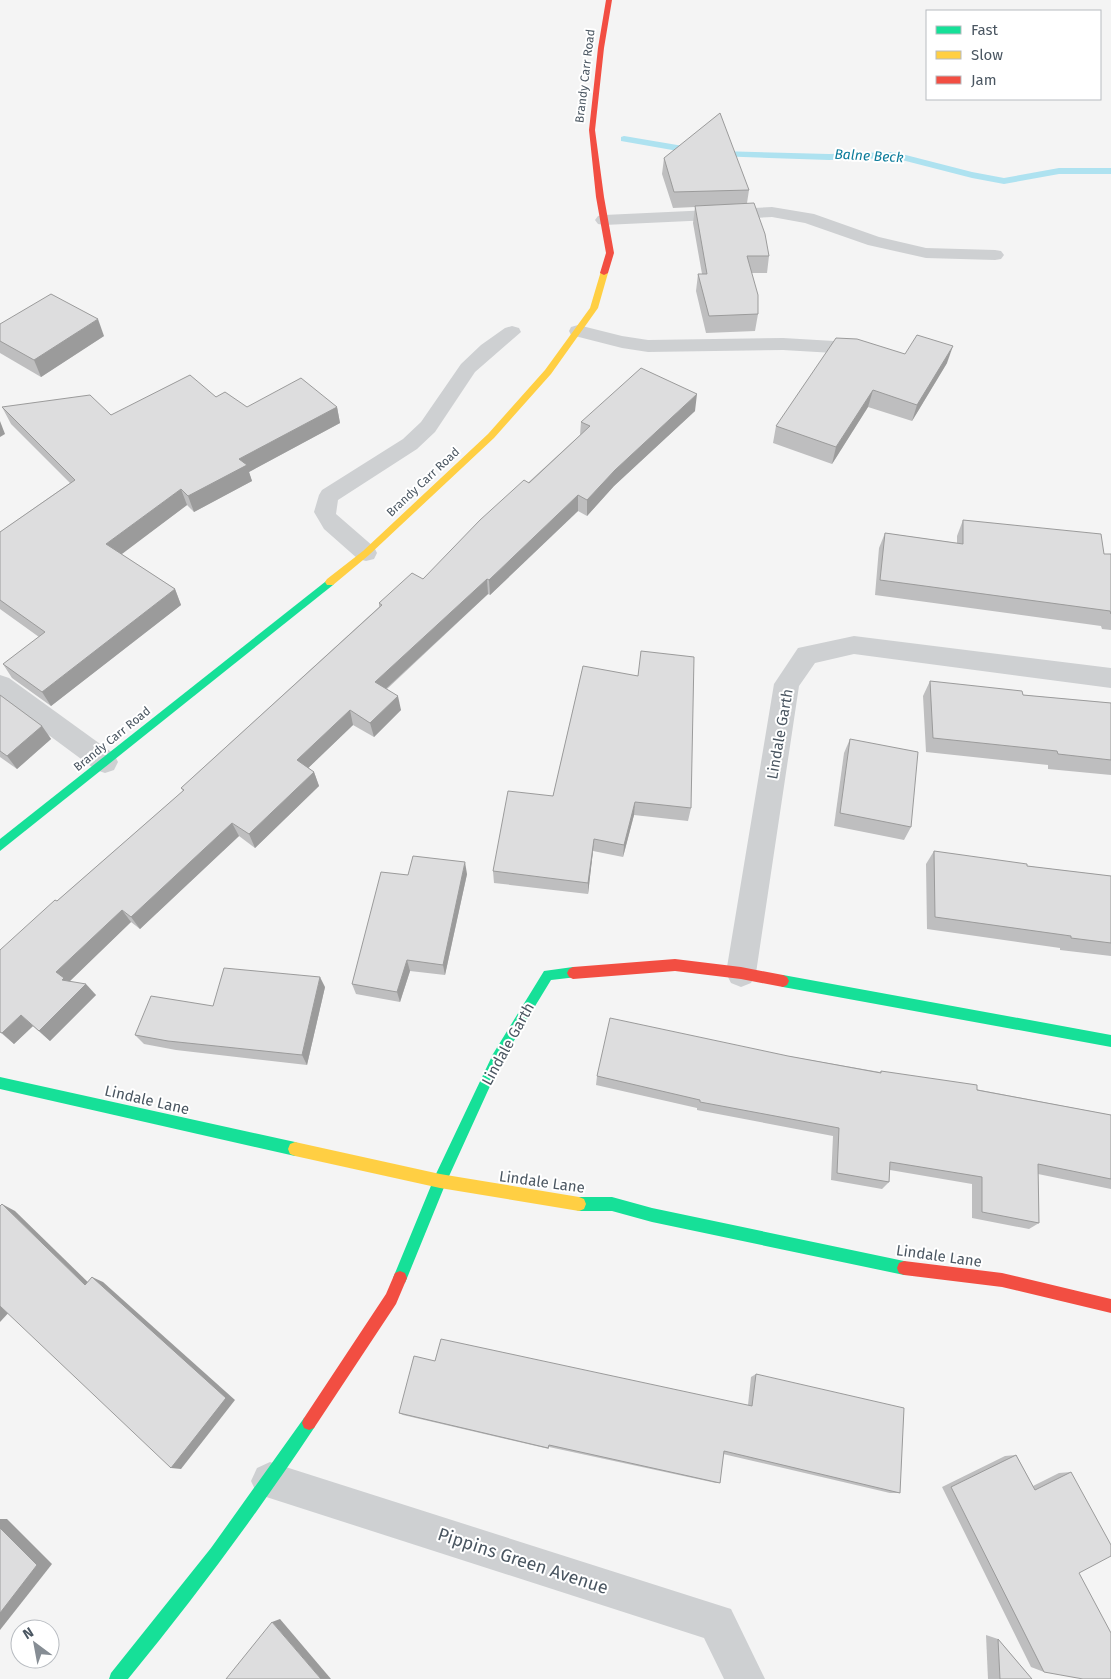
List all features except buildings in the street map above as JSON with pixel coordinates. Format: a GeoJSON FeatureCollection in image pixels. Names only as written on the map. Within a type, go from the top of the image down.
{"type":"FeatureCollection","features":[{"type":"Feature","properties":{"kind":"street","name":"Brandy Carr Road"},"geometry":{"type":"LineString","coordinates":[[0,846],[366,553],[491,436],[548,372],[578,331],[594,308],[610,253],[592,130],[601,48],[609,0]]}},
{"type":"Feature","properties":{"kind":"street","name":"Lindale Garth"},"geometry":{"type":"LineString","coordinates":[[742,973],[787,684],[807,654],[854,645],[1111,678]]}},
{"type":"Feature","properties":{"kind":"street"},"geometry":{"type":"LineString","coordinates":[[0,685],[105,762]]}},
{"type":"Feature","properties":{"kind":"street","name":"Lindale Garth"},"geometry":{"type":"LineString","coordinates":[[440,1181],[497,1058],[548,975],[675,965],[742,973],[1111,1041]]}},
{"type":"Feature","properties":{"kind":"street","name":"Lindale Lane"},"geometry":{"type":"LineString","coordinates":[[0,1083],[440,1181],[573,1204],[612,1204],[652,1215],[916,1270],[1002,1280],[1111,1306]]}},
{"type":"Feature","properties":{"kind":"street"},"geometry":{"type":"LineString","coordinates":[[117,1679],[153,1637],[270,1481],[391,1300],[440,1181]]}},
{"type":"Feature","properties":{"kind":"street","name":"Pippins Green Avenue"},"geometry":{"type":"LineString","coordinates":[[270,1481],[717,1623],[745,1679]]}},
{"type":"Feature","properties":{"kind":"lane"},"geometry":{"type":"LineString","coordinates":[[604,220],[772,212],[808,218],[874,241],[926,252],[995,255]]}},
{"type":"Feature","properties":{"kind":"lane"},"geometry":{"type":"LineString","coordinates":[[578,331],[622,342],[648,346],[783,344],[851,348]]}},
{"type":"Feature","properties":{"kind":"lane"},"geometry":{"type":"LineString","coordinates":[[366,553],[334,525],[325,514],[325,504],[330,495],[410,444],[428,427],[468,368],[488,349],[512,332]]}},
{"type":"Feature","properties":{"kind":"waterway","name":"Balne Beck"},"geometry":{"type":"LineString","coordinates":[[624,139],[695,151]]}},
{"type":"Feature","properties":{"kind":"waterway","name":"Balne Beck"},"geometry":{"type":"LineString","coordinates":[[719,154],[829,157],[894,155],[972,175],[1004,181],[1059,171],[1111,171]]}},
{"type":"Feature","properties":{"kind":"traffic: fast"},"geometry":{"type":"LineString","coordinates":[[0,846],[330,582]]}},
{"type":"Feature","properties":{"kind":"traffic: fast"},"geometry":{"type":"LineString","coordinates":[[400,1278],[440,1181],[497,1058],[548,975],[573,973]]}},
{"type":"Feature","properties":{"kind":"traffic: fast"},"geometry":{"type":"LineString","coordinates":[[783,981],[1111,1041]]}},
{"type":"Feature","properties":{"kind":"traffic: fast"},"geometry":{"type":"LineString","coordinates":[[0,1083],[295,1149]]}},
{"type":"Feature","properties":{"kind":"traffic: fast"},"geometry":{"type":"LineString","coordinates":[[579,1204],[612,1204],[652,1215],[904,1268]]}},
{"type":"Feature","properties":{"kind":"traffic: fast"},"geometry":{"type":"LineString","coordinates":[[117,1679],[217,1554],[309,1423]]}},
{"type":"Feature","properties":{"kind":"traffic: slow"},"geometry":{"type":"LineString","coordinates":[[330,582],[366,553],[491,436],[548,372],[594,308],[604,273]]}},
{"type":"Feature","properties":{"kind":"traffic: slow"},"geometry":{"type":"LineString","coordinates":[[295,1149],[440,1181],[579,1204]]}},
{"type":"Feature","properties":{"kind":"traffic: jam"},"geometry":{"type":"LineString","coordinates":[[604,273],[610,253],[600,197],[592,130],[601,48],[609,0]]}},
{"type":"Feature","properties":{"kind":"traffic: jam"},"geometry":{"type":"LineString","coordinates":[[573,973],[675,965],[741,973],[783,981]]}},
{"type":"Feature","properties":{"kind":"traffic: jam"},"geometry":{"type":"LineString","coordinates":[[904,1268],[1002,1280],[1111,1306]]}},
{"type":"Feature","properties":{"kind":"traffic: jam"},"geometry":{"type":"LineString","coordinates":[[309,1423],[391,1299],[400,1278]]}}]}
